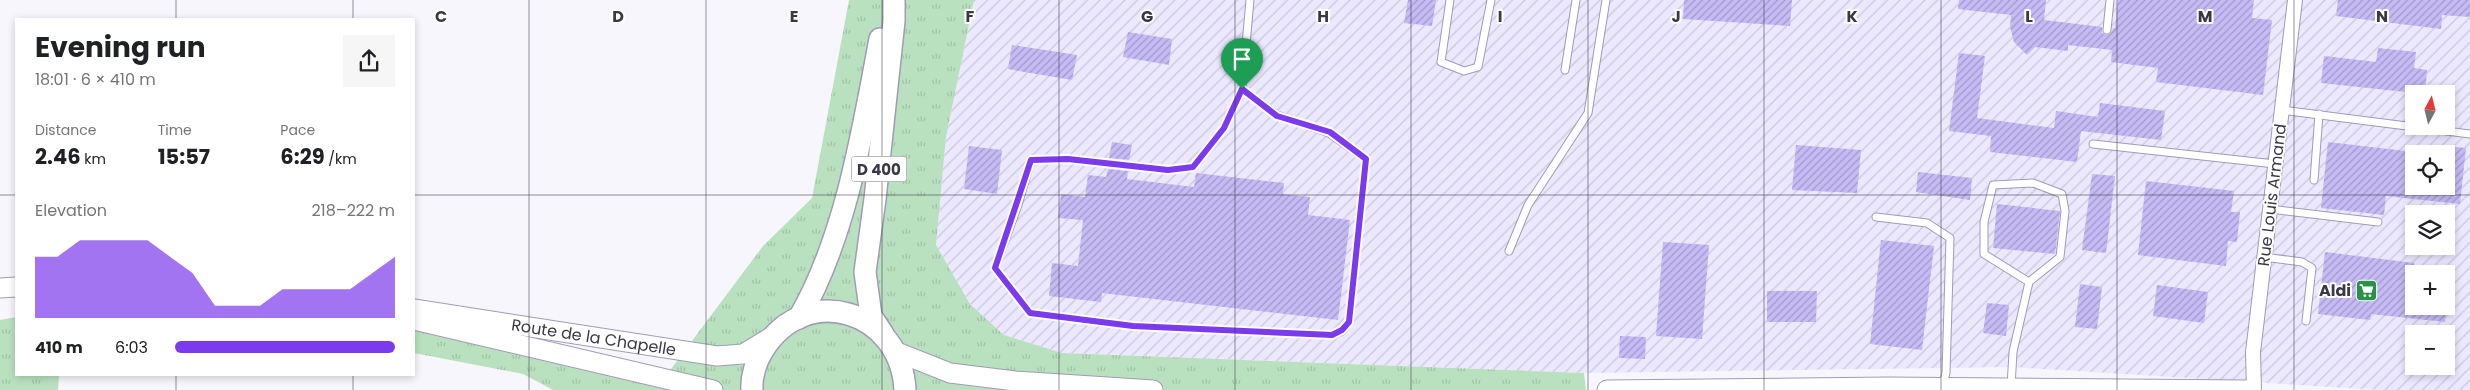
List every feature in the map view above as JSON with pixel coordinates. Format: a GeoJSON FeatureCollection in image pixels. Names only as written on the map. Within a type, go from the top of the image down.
{"type":"FeatureCollection","features":[{"type":"Feature","properties":{"kind":"main road","name":"D 400"},"geometry":{"type":"LineString","coordinates":[[799,318],[820,273],[846,195],[862,131],[884,18],[890,0]]}},
{"type":"Feature","properties":{"kind":"main road","name":"D 400"},"geometry":{"type":"LineString","coordinates":[[883,334],[871,316],[865,272],[894,21],[894,0]]}},
{"type":"Feature","properties":{"kind":"main road"},"geometry":{"type":"LineString","coordinates":[[0,288],[15,287]]}},
{"type":"Feature","properties":{"kind":"main road","name":"Route de la Chapelle"},"geometry":{"type":"LineString","coordinates":[[415,309],[716,356],[743,354],[771,337]]}},
{"type":"Feature","properties":{"kind":"main road"},"geometry":{"type":"LineString","coordinates":[[752,390],[751,384],[757,359],[771,337],[784,326],[799,318],[821,312],[843,313],[865,320],[883,334],[897,352],[904,374],[905,390]]}},
{"type":"Feature","properties":{"kind":"main road","name":"Route de la Chapelle"},"geometry":{"type":"LineString","coordinates":[[415,320],[713,390]]}},
{"type":"Feature","properties":{"kind":"main road"},"geometry":{"type":"LineString","coordinates":[[897,352],[950,373],[1015,381],[1153,390]]}},
{"type":"Feature","properties":{"kind":"main road"},"geometry":{"type":"LineString","coordinates":[[1607,390],[1942,387],[2252,390]]}},
{"type":"Feature","properties":{"kind":"street","name":"Rue Louis Armand"},"geometry":{"type":"LineString","coordinates":[[2252,390],[2253,352],[2295,0]]}},
{"type":"Feature","properties":{"kind":"lane"},"geometry":{"type":"LineString","coordinates":[[1242,89],[1277,116],[1330,132],[1366,159],[1349,322],[1342,330],[1332,335],[1133,326],[1030,313],[995,268],[1031,160],[1068,159],[1168,170],[1193,167],[1224,128],[1242,89],[1250,0]]}},
{"type":"Feature","properties":{"kind":"lane"},"geometry":{"type":"LineString","coordinates":[[1450,0],[1441,62],[1464,70],[1478,67],[1491,0]]}},
{"type":"Feature","properties":{"kind":"lane"},"geometry":{"type":"LineString","coordinates":[[1565,70],[1576,0]]}},
{"type":"Feature","properties":{"kind":"lane"},"geometry":{"type":"LineString","coordinates":[[1509,251],[1528,205],[1588,113],[1606,0]]}},
{"type":"Feature","properties":{"kind":"lane"},"geometry":{"type":"LineString","coordinates":[[2107,30],[2110,0]]}},
{"type":"Feature","properties":{"kind":"lane"},"geometry":{"type":"LineString","coordinates":[[2282,110],[2470,134]]}},
{"type":"Feature","properties":{"kind":"lane"},"geometry":{"type":"LineString","coordinates":[[2314,180],[2319,114]]}},
{"type":"Feature","properties":{"kind":"lane"},"geometry":{"type":"LineString","coordinates":[[2093,144],[2275,164]]}},
{"type":"Feature","properties":{"kind":"lane"},"geometry":{"type":"LineString","coordinates":[[2011,388],[2013,352],[2029,282],[2060,257],[2065,211],[2062,194],[2032,183],[1993,185],[1984,222],[1984,254],[2029,282]]}},
{"type":"Feature","properties":{"kind":"lane"},"geometry":{"type":"LineString","coordinates":[[2270,209],[2378,222]]}},
{"type":"Feature","properties":{"kind":"lane"},"geometry":{"type":"LineString","coordinates":[[1876,217],[1927,223],[1950,238],[1946,373],[1942,387]]}},
{"type":"Feature","properties":{"kind":"lane"},"geometry":{"type":"LineString","coordinates":[[2264,256],[2302,262],[2312,268],[2306,321]]}},
{"type":"Feature","properties":{"kind":"shaded area"},"geometry":{"type":"Polygon","coordinates":[[[974,0],[2470,0],[2470,390],[2378,390],[2012,367],[1584,373],[1061,353],[1004,335],[970,304],[936,245],[946,137],[974,0]]]}},
{"type":"Feature","properties":{"kind":"green space"},"geometry":{"type":"Polygon","coordinates":[[[849,0],[974,0],[946,137],[936,245],[970,304],[1004,335],[1062,353],[1584,373],[1586,390],[553,390],[523,374],[415,353],[415,329],[662,381],[763,246],[812,198],[849,0]]]}},
{"type":"Feature","properties":{"kind":"green space"},"geometry":{"type":"Polygon","coordinates":[[[15,317],[15,376],[59,376],[58,390],[0,390],[0,320],[15,317]]]}},
{"type":"Feature","properties":{"kind":"building"},"geometry":{"type":"Polygon","coordinates":[[[1408,0],[1436,0],[1432,26],[1404,23],[1408,0]]]}},
{"type":"Feature","properties":{"kind":"building"},"geometry":{"type":"Polygon","coordinates":[[[1684,0],[1792,0],[1790,26],[1683,19],[1684,0]]]}},
{"type":"Feature","properties":{"kind":"building"},"geometry":{"type":"Polygon","coordinates":[[[1959,0],[2046,0],[2044,20],[2102,27],[2102,33],[2107,35],[2115,28],[2118,0],[2254,0],[2252,18],[2272,20],[2263,95],[2156,82],[2158,68],[2111,62],[2112,50],[2068,45],[2068,51],[2035,47],[2027,55],[2014,42],[2010,27],[2011,15],[1958,9],[1959,0]]]}},
{"type":"Feature","properties":{"kind":"building"},"geometry":{"type":"Polygon","coordinates":[[[2338,0],[2470,0],[2470,17],[2442,15],[2441,29],[2336,16],[2338,0]]]}},
{"type":"Feature","properties":{"kind":"building"},"geometry":{"type":"Polygon","coordinates":[[[1128,32],[1172,39],[1169,65],[1123,57],[1128,32]]]}},
{"type":"Feature","properties":{"kind":"building"},"geometry":{"type":"Polygon","coordinates":[[[1012,45],[1077,55],[1072,80],[1008,69],[1012,45]]]}},
{"type":"Feature","properties":{"kind":"building"},"geometry":{"type":"Polygon","coordinates":[[[2378,48],[2416,52],[2414,68],[2427,70],[2426,85],[2405,85],[2405,92],[2321,83],[2324,56],[2376,62],[2378,48]]]}},
{"type":"Feature","properties":{"kind":"building"},"geometry":{"type":"Polygon","coordinates":[[[1959,53],[1985,56],[1977,118],[2054,128],[2056,111],[2098,117],[2100,103],[2165,111],[2161,140],[2081,131],[2077,162],[1990,152],[1991,136],[1949,131],[1959,53]]]}},
{"type":"Feature","properties":{"kind":"building"},"geometry":{"type":"Polygon","coordinates":[[[1112,142],[1132,145],[1129,160],[1109,158],[1112,142]]]}},
{"type":"Feature","properties":{"kind":"building"},"geometry":{"type":"Polygon","coordinates":[[[2328,142],[2405,151],[2405,195],[2455,195],[2455,147],[2466,148],[2460,204],[2386,196],[2384,215],[2321,208],[2328,142]]]}},
{"type":"Feature","properties":{"kind":"building"},"geometry":{"type":"Polygon","coordinates":[[[1796,145],[1861,150],[1857,193],[1792,190],[1796,145]]]}},
{"type":"Feature","properties":{"kind":"building"},"geometry":{"type":"Polygon","coordinates":[[[969,146],[1002,150],[997,194],[964,189],[969,146]]]}},
{"type":"Feature","properties":{"kind":"building"},"geometry":{"type":"Polygon","coordinates":[[[1108,169],[1128,171],[1127,179],[1194,187],[1196,173],[1284,183],[1283,194],[1310,197],[1308,215],[1350,220],[1338,320],[1102,293],[1101,302],[1049,296],[1052,263],[1078,266],[1083,220],[1058,218],[1061,194],[1085,197],[1088,175],[1106,177],[1108,169]]]}},
{"type":"Feature","properties":{"kind":"building"},"geometry":{"type":"Polygon","coordinates":[[[1918,172],[1972,178],[1970,200],[1916,192],[1918,172]]]}},
{"type":"Feature","properties":{"kind":"building"},"geometry":{"type":"Polygon","coordinates":[[[2092,174],[2115,176],[2106,253],[2082,250],[2092,174]]]}},
{"type":"Feature","properties":{"kind":"building"},"geometry":{"type":"Polygon","coordinates":[[[2146,181],[2234,191],[2231,212],[2240,212],[2237,242],[2228,241],[2226,266],[2138,255],[2146,181]]]}},
{"type":"Feature","properties":{"kind":"building"},"geometry":{"type":"Polygon","coordinates":[[[1997,204],[2060,211],[2055,254],[1993,248],[1997,204]]]}},
{"type":"Feature","properties":{"kind":"building"},"geometry":{"type":"Polygon","coordinates":[[[1881,240],[1934,246],[1922,350],[1870,344],[1881,240]]]}},
{"type":"Feature","properties":{"kind":"building"},"geometry":{"type":"Polygon","coordinates":[[[1663,242],[1709,245],[1702,339],[1656,336],[1663,242]]]}},
{"type":"Feature","properties":{"kind":"building","name":"Aldi"},"geometry":{"type":"Polygon","coordinates":[[[2325,252],[2414,263],[2414,265],[2405,265],[2405,315],[2445,315],[2445,322],[2371,314],[2370,320],[2318,314],[2325,252]]]}},
{"type":"Feature","properties":{"kind":"building"},"geometry":{"type":"Polygon","coordinates":[[[2080,284],[2102,287],[2097,329],[2075,327],[2080,284]]]}},
{"type":"Feature","properties":{"kind":"building"},"geometry":{"type":"Polygon","coordinates":[[[2157,285],[2208,292],[2204,323],[2153,316],[2157,285]]]}},
{"type":"Feature","properties":{"kind":"building"},"geometry":{"type":"Polygon","coordinates":[[[1767,291],[1817,291],[1816,322],[1767,322],[1767,291]]]}},
{"type":"Feature","properties":{"kind":"building"},"geometry":{"type":"Polygon","coordinates":[[[1987,303],[2009,305],[2006,336],[1983,333],[1987,303]]]}},
{"type":"Feature","properties":{"kind":"building"},"geometry":{"type":"Polygon","coordinates":[[[1620,336],[1646,337],[1645,359],[1619,358],[1620,336]]]}},
{"type":"Feature","properties":{"kind":"place","name":"Aldi"},"geometry":{"type":"Point","coordinates":[2367,290]}},
{"type":"Feature","properties":{"kind":"route"},"geometry":{"type":"LineString","coordinates":[[1242,89],[1277,116],[1330,132],[1366,159],[1349,322],[1342,330],[1332,335],[1133,326],[1030,313],[995,268],[1018,205],[1031,160],[1068,159],[1168,170],[1193,167],[1224,128],[1242,89]]}}]}
